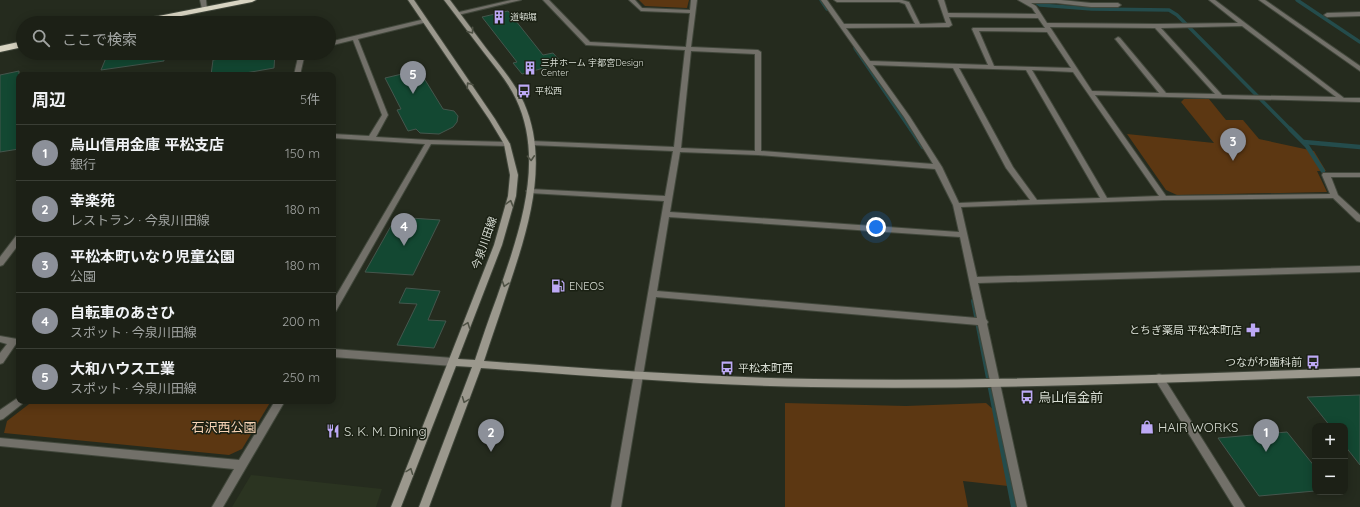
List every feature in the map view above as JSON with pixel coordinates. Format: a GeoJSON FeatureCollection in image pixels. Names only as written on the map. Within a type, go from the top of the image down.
{"type":"FeatureCollection","features":[{"type":"Feature","properties":{"kind":"highway"},"geometry":{"type":"LineString","coordinates":[[169,16],[252,0]]}},
{"type":"Feature","properties":{"kind":"highway"},"geometry":{"type":"LineString","coordinates":[[0,49],[16,46]]}},
{"type":"Feature","properties":{"kind":"street"},"geometry":{"type":"LineString","coordinates":[[203,0],[205,9]]}},
{"type":"Feature","properties":{"kind":"street","name":"今泉川田線"},"geometry":{"type":"LineString","coordinates":[[396,507],[498,246],[512,196],[514,175],[507,144],[492,119],[411,0]]}},
{"type":"Feature","properties":{"kind":"street"},"geometry":{"type":"LineString","coordinates":[[424,507],[479,364],[518,246],[530,191],[531,143],[524,110],[515,93],[458,13],[447,0]]}},
{"type":"Feature","properties":{"kind":"street"},"geometry":{"type":"LineString","coordinates":[[458,13],[518,0]]}},
{"type":"Feature","properties":{"kind":"street"},"geometry":{"type":"LineString","coordinates":[[546,0],[588,44],[758,52],[758,153]]}},
{"type":"Feature","properties":{"kind":"street"},"geometry":{"type":"LineString","coordinates":[[632,0],[641,9],[692,12]]}},
{"type":"Feature","properties":{"kind":"street"},"geometry":{"type":"LineString","coordinates":[[616,507],[677,149],[694,0]]}},
{"type":"Feature","properties":{"kind":"street"},"geometry":{"type":"LineString","coordinates":[[824,0],[907,117],[938,167],[957,205],[984,322],[995,384],[1022,507]]}},
{"type":"Feature","properties":{"kind":"street"},"geometry":{"type":"LineString","coordinates":[[837,0],[898,0],[907,3],[918,25]]}},
{"type":"Feature","properties":{"kind":"street"},"geometry":{"type":"LineString","coordinates":[[843,26],[949,25],[941,0]]}},
{"type":"Feature","properties":{"kind":"street"},"geometry":{"type":"LineString","coordinates":[[1212,0],[1343,100]]}},
{"type":"Feature","properties":{"kind":"street"},"geometry":{"type":"LineString","coordinates":[[1262,0],[1360,69]]}},
{"type":"Feature","properties":{"kind":"street"},"geometry":{"type":"LineString","coordinates":[[1023,1],[1056,1],[1091,5],[1118,5]]}},
{"type":"Feature","properties":{"kind":"street"},"geometry":{"type":"LineString","coordinates":[[1023,1],[1034,7],[1090,93],[1164,198]]}},
{"type":"Feature","properties":{"kind":"street"},"geometry":{"type":"LineString","coordinates":[[1327,15],[1360,14]]}},
{"type":"Feature","properties":{"kind":"street"},"geometry":{"type":"LineString","coordinates":[[946,15],[1040,16]]}},
{"type":"Feature","properties":{"kind":"street"},"geometry":{"type":"LineString","coordinates":[[336,42],[425,21]]}},
{"type":"Feature","properties":{"kind":"street"},"geometry":{"type":"LineString","coordinates":[[992,67],[975,29],[1245,24]]}},
{"type":"Feature","properties":{"kind":"street"},"geometry":{"type":"LineString","coordinates":[[1157,26],[1221,97]]}},
{"type":"Feature","properties":{"kind":"street"},"geometry":{"type":"LineString","coordinates":[[355,38],[385,115],[371,138]]}},
{"type":"Feature","properties":{"kind":"street"},"geometry":{"type":"LineString","coordinates":[[1118,39],[1164,95]]}},
{"type":"Feature","properties":{"kind":"street"},"geometry":{"type":"LineString","coordinates":[[298,72],[300,60]]}},
{"type":"Feature","properties":{"kind":"street"},"geometry":{"type":"LineString","coordinates":[[868,63],[1075,70]]}},
{"type":"Feature","properties":{"kind":"street"},"geometry":{"type":"LineString","coordinates":[[956,66],[1010,168],[1035,202]]}},
{"type":"Feature","properties":{"kind":"street"},"geometry":{"type":"LineString","coordinates":[[1028,68],[1105,200]]}},
{"type":"Feature","properties":{"kind":"street"},"geometry":{"type":"LineString","coordinates":[[1090,93],[1360,100]]}},
{"type":"Feature","properties":{"kind":"street"},"geometry":{"type":"LineString","coordinates":[[336,136],[429,142],[507,144]]}},
{"type":"Feature","properties":{"kind":"street"},"geometry":{"type":"LineString","coordinates":[[336,304],[429,142]]}},
{"type":"Feature","properties":{"kind":"street"},"geometry":{"type":"LineString","coordinates":[[531,143],[758,153],[938,167]]}},
{"type":"Feature","properties":{"kind":"street"},"geometry":{"type":"LineString","coordinates":[[1360,175],[1326,175],[1335,196],[1360,219]]}},
{"type":"Feature","properties":{"kind":"street"},"geometry":{"type":"LineString","coordinates":[[530,191],[668,199]]}},
{"type":"Feature","properties":{"kind":"street"},"geometry":{"type":"LineString","coordinates":[[957,205],[1164,198],[1335,196]]}},
{"type":"Feature","properties":{"kind":"street"},"geometry":{"type":"LineString","coordinates":[[666,214],[964,235]]}},
{"type":"Feature","properties":{"kind":"street"},"geometry":{"type":"LineString","coordinates":[[0,263],[16,242]]}},
{"type":"Feature","properties":{"kind":"street"},"geometry":{"type":"LineString","coordinates":[[974,280],[1360,269]]}},
{"type":"Feature","properties":{"kind":"street"},"geometry":{"type":"LineString","coordinates":[[652,294],[984,322]]}},
{"type":"Feature","properties":{"kind":"street"},"geometry":{"type":"LineString","coordinates":[[0,339],[14,342],[0,360]]}},
{"type":"Feature","properties":{"kind":"street"},"geometry":{"type":"LineString","coordinates":[[336,353],[639,375],[811,383],[995,384],[1360,372]]}},
{"type":"Feature","properties":{"kind":"street"},"geometry":{"type":"LineString","coordinates":[[1159,378],[1240,507]]}},
{"type":"Feature","properties":{"kind":"street"},"geometry":{"type":"LineString","coordinates":[[0,416],[16,403]]}},
{"type":"Feature","properties":{"kind":"street"},"geometry":{"type":"LineString","coordinates":[[217,507],[278,404]]}},
{"type":"Feature","properties":{"kind":"street"},"geometry":{"type":"LineString","coordinates":[[0,442],[242,465]]}},
{"type":"Feature","properties":{"kind":"shaded area"},"geometry":{"type":"Polygon","coordinates":[[[251,475],[382,489],[376,507],[232,507],[251,475]]]}},
{"type":"Feature","properties":{"kind":"green space"},"geometry":{"type":"Polygon","coordinates":[[[639,0],[689,0],[687,8],[645,6],[639,0]]]}},
{"type":"Feature","properties":{"kind":"green space"},"geometry":{"type":"Polygon","coordinates":[[[1184,99],[1209,99],[1226,120],[1243,120],[1259,139],[1314,151],[1326,171],[1317,171],[1327,192],[1177,195],[1166,190],[1127,134],[1214,143],[1181,102],[1184,99]]]}},
{"type":"Feature","properties":{"kind":"green space"},"geometry":{"type":"Polygon","coordinates":[[[785,403],[906,406],[986,403],[996,412],[1008,486],[963,481],[968,507],[785,507],[785,403]]]}},
{"type":"Feature","properties":{"kind":"green space","name":"石沢西公園"},"geometry":{"type":"Polygon","coordinates":[[[29,404],[269,404],[242,449],[229,455],[4,433],[7,421],[29,404]]]}},
{"type":"Feature","properties":{"kind":"building"},"geometry":{"type":"Polygon","coordinates":[[[508,11],[543,55],[553,53],[562,63],[522,74],[513,63],[517,62],[482,17],[508,11]]]}},
{"type":"Feature","properties":{"kind":"building"},"geometry":{"type":"Polygon","coordinates":[[[105,60],[164,60],[164,61],[101,70],[105,60]]]}},
{"type":"Feature","properties":{"kind":"building"},"geometry":{"type":"Polygon","coordinates":[[[213,60],[275,60],[274,68],[251,72],[211,72],[213,60]]]}},
{"type":"Feature","properties":{"kind":"building"},"geometry":{"type":"Polygon","coordinates":[[[419,70],[443,109],[454,111],[458,116],[457,122],[453,127],[439,134],[420,133],[416,129],[408,131],[397,110],[401,109],[385,78],[419,70]]]}},
{"type":"Feature","properties":{"kind":"building"},"geometry":{"type":"Polygon","coordinates":[[[19,71],[16,72],[16,149],[0,152],[0,75],[19,71]]]}},
{"type":"Feature","properties":{"kind":"building"},"geometry":{"type":"Polygon","coordinates":[[[396,217],[440,220],[413,275],[365,272],[396,217]]]}},
{"type":"Feature","properties":{"kind":"building"},"geometry":{"type":"Polygon","coordinates":[[[406,288],[440,291],[428,320],[446,321],[434,348],[397,345],[417,304],[399,303],[406,288]]]}},
{"type":"Feature","properties":{"kind":"building"},"geometry":{"type":"Polygon","coordinates":[[[1360,395],[1360,465],[1348,450],[1348,423],[1328,423],[1307,397],[1360,395]]]}},
{"type":"Feature","properties":{"kind":"building"},"geometry":{"type":"Polygon","coordinates":[[[1287,432],[1312,463],[1312,491],[1259,496],[1218,438],[1287,432]]]}},
{"type":"Feature","properties":{"kind":"waterway"},"geometry":{"type":"LineString","coordinates":[[821,0],[827,9]]}},
{"type":"Feature","properties":{"kind":"waterway"},"geometry":{"type":"LineString","coordinates":[[1033,0],[1040,5],[1092,9],[1169,10],[1177,15],[1291,130]]}},
{"type":"Feature","properties":{"kind":"waterway"},"geometry":{"type":"LineString","coordinates":[[1297,0],[1360,42]]}},
{"type":"Feature","properties":{"kind":"waterway"},"geometry":{"type":"LineString","coordinates":[[855,48],[911,130]]}},
{"type":"Feature","properties":{"kind":"waterway"},"geometry":{"type":"LineString","coordinates":[[911,129],[923,147]]}},
{"type":"Feature","properties":{"kind":"waterway"},"geometry":{"type":"LineString","coordinates":[[1291,130],[1307,146],[1323,171]]}},
{"type":"Feature","properties":{"kind":"waterway"},"geometry":{"type":"LineString","coordinates":[[1304,142],[1360,147]]}},
{"type":"Feature","properties":{"kind":"waterway"},"geometry":{"type":"LineString","coordinates":[[974,301],[1014,507]]}},
{"type":"Feature","properties":{"kind":"place","name":"道頓堀"},"geometry":{"type":"Point","coordinates":[499,17]}},
{"type":"Feature","properties":{"kind":"place","name":"三井ホーム 宇都宮Design Center"},"geometry":{"type":"Point","coordinates":[530,68]}},
{"type":"Feature","properties":{"kind":"place","name":"平松西"},"geometry":{"type":"Point","coordinates":[524,91]}},
{"type":"Feature","properties":{"kind":"place","name":"大和ハウス工業"},"geometry":{"type":"Point","coordinates":[413,94]}},
{"type":"Feature","properties":{"kind":"place","name":"平松本町いなり児童公園"},"geometry":{"type":"Point","coordinates":[1233,161]}},
{"type":"Feature","properties":{"kind":"place","name":"自転車のあさひ"},"geometry":{"type":"Point","coordinates":[404,246]}},
{"type":"Feature","properties":{"kind":"place","name":"ENEOS"},"geometry":{"type":"Point","coordinates":[558,286]}},
{"type":"Feature","properties":{"kind":"place","name":"とちぎ薬局 平松本町店"},"geometry":{"type":"Point","coordinates":[1253,330]}},
{"type":"Feature","properties":{"kind":"place","name":"つながわ歯科前"},"geometry":{"type":"Point","coordinates":[1313,362]}},
{"type":"Feature","properties":{"kind":"place","name":"平松本町西"},"geometry":{"type":"Point","coordinates":[727,368]}},
{"type":"Feature","properties":{"kind":"place","name":"烏山信金前"},"geometry":{"type":"Point","coordinates":[1027,397]}},
{"type":"Feature","properties":{"kind":"place","name":"HAIR WORKS"},"geometry":{"type":"Point","coordinates":[1147,427]}},
{"type":"Feature","properties":{"kind":"place","name":"S. K. M. Dining"},"geometry":{"type":"Point","coordinates":[333,431]}},
{"type":"Feature","properties":{"kind":"place","name":"幸楽苑"},"geometry":{"type":"Point","coordinates":[491,452]}},
{"type":"Feature","properties":{"kind":"place","name":"烏山信用金庫 平松支店"},"geometry":{"type":"Point","coordinates":[1266,452]}}]}
